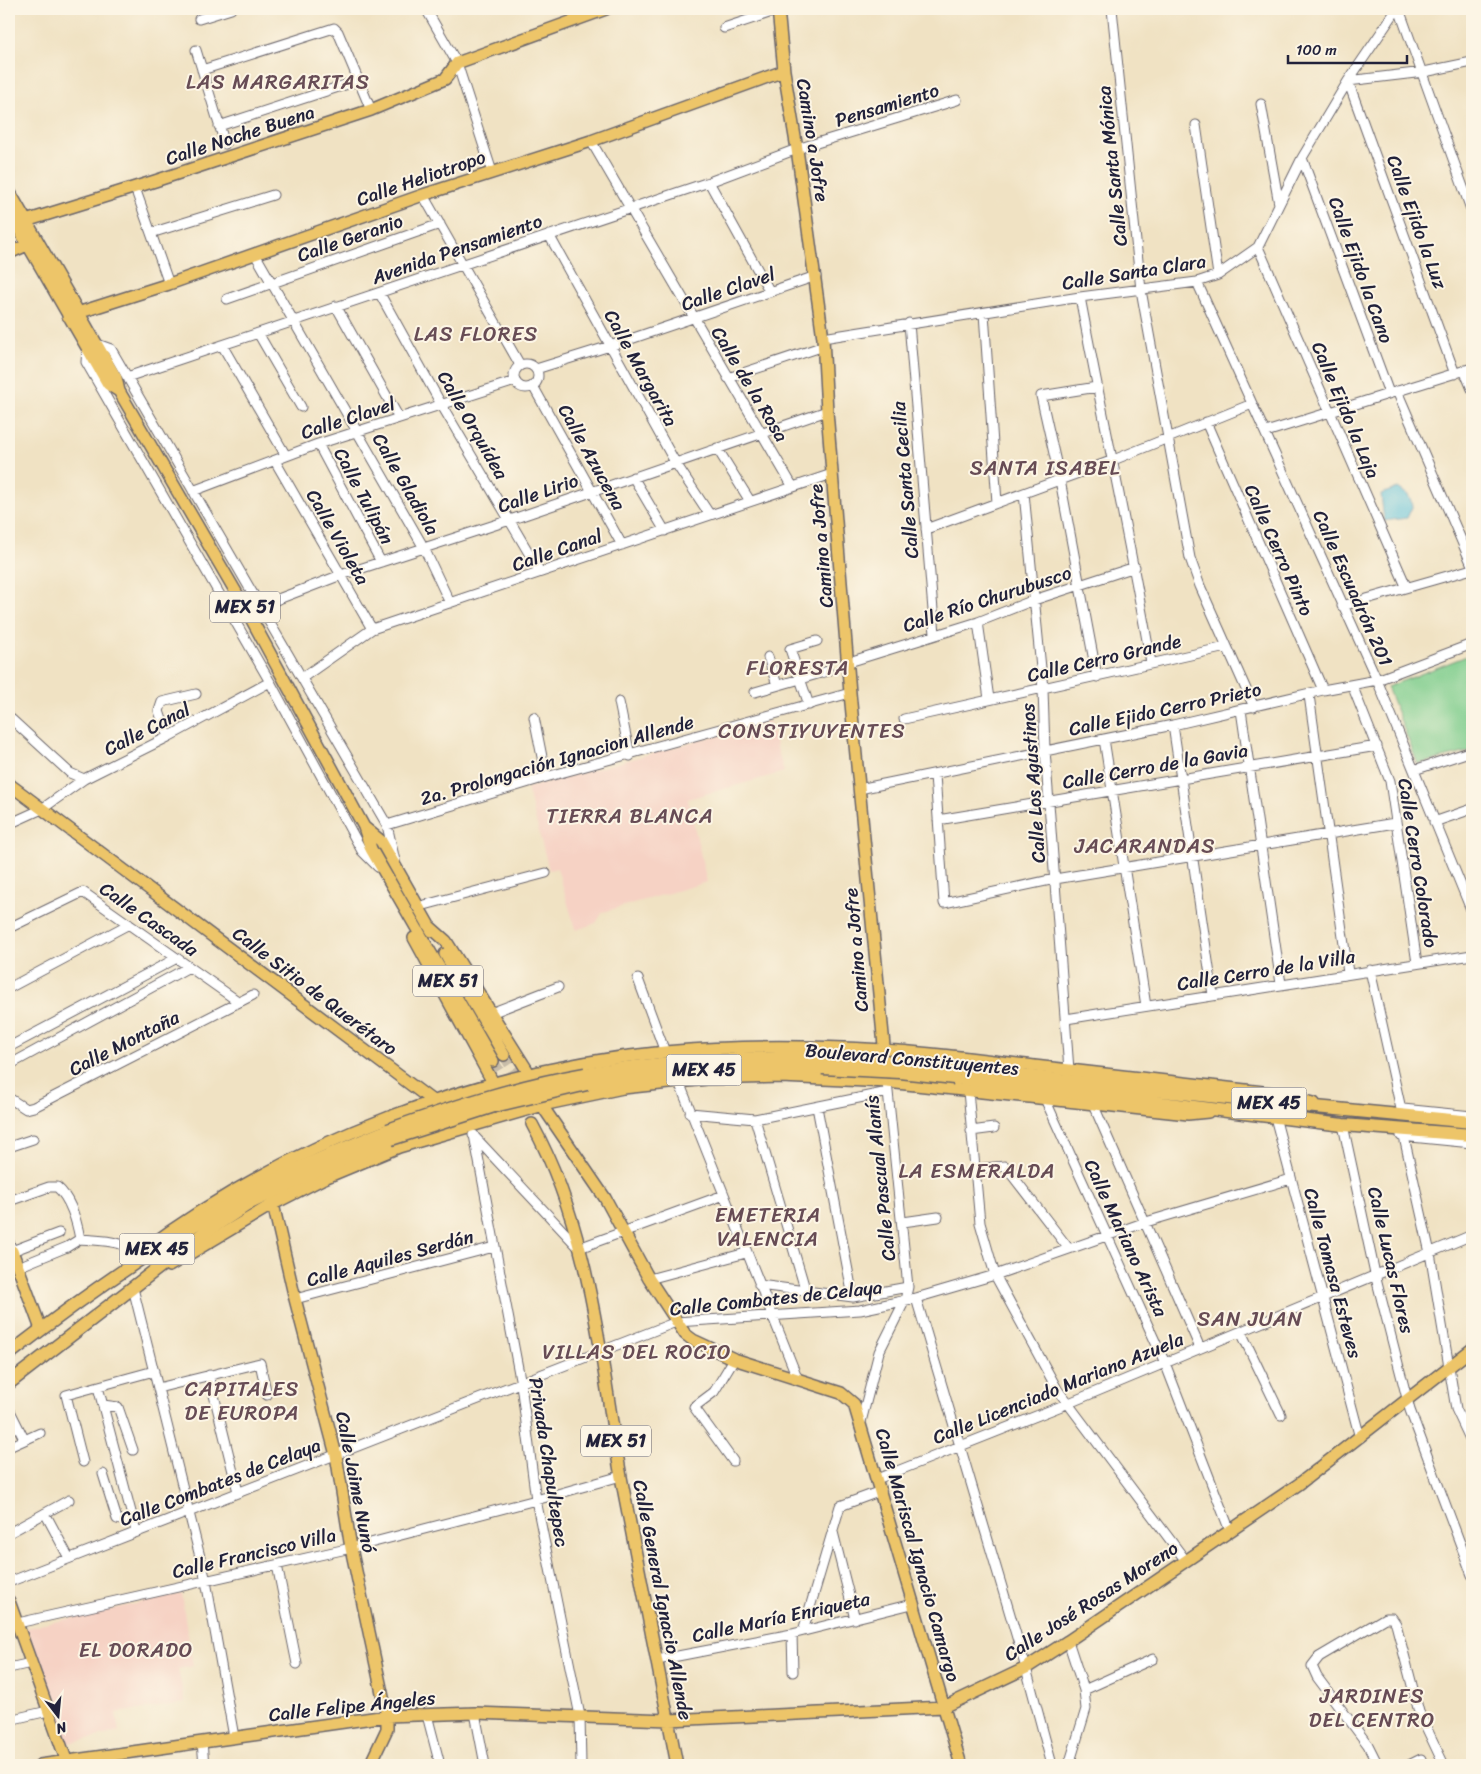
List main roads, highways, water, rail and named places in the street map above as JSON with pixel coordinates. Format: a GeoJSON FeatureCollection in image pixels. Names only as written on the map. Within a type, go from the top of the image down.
{"type":"FeatureCollection","features":[{"type":"Feature","properties":{"kind":"highway","name":"Boulevard Constituyentes"},"geometry":{"type":"LineString","coordinates":[[9,1354],[139,1257],[246,1195],[317,1165],[388,1130],[491,1096],[545,1081],[667,1063],[781,1057],[860,1059],[1472,1122]]}},
{"type":"Feature","properties":{"kind":"highway","name":"Boulevard Constituyentes"},"geometry":{"type":"LineString","coordinates":[[1066,1080],[1275,1117],[1387,1129],[1472,1134]]}},
{"type":"Feature","properties":{"kind":"highway","name":"Boulevard Constituyentes"},"geometry":{"type":"LineString","coordinates":[[9,1383],[134,1288],[201,1234],[317,1165]]}},
{"type":"Feature","properties":{"kind":"main road","name":"Calle Noche Buena"},"geometry":{"type":"LineString","coordinates":[[21,222],[135,188],[371,110],[444,79],[458,62],[590,11],[606,9]]}},
{"type":"Feature","properties":{"kind":"main road","name":"Camino a Jofre"},"geometry":{"type":"LineString","coordinates":[[778,9],[784,71],[798,149],[816,276],[823,342],[850,693],[887,1087]]}},
{"type":"Feature","properties":{"kind":"main road","name":"Calle Heliotropo"},"geometry":{"type":"LineString","coordinates":[[73,314],[170,284],[423,195],[591,141],[784,71]]}},
{"type":"Feature","properties":{"kind":"main road","name":"MEX 51"},"geometry":{"type":"LineString","coordinates":[[9,191],[21,222],[27,245],[73,314]]}},
{"type":"Feature","properties":{"kind":"main road","name":"MEX 51"},"geometry":{"type":"LineString","coordinates":[[9,212],[21,222],[92,347],[108,384],[119,391],[247,610],[364,826],[371,849],[384,873],[402,900],[493,1061]]}},
{"type":"Feature","properties":{"kind":"main road"},"geometry":{"type":"LineString","coordinates":[[9,253],[27,245]]}},
{"type":"Feature","properties":{"kind":"main road","name":"Calle Sitio de Querétaro"},"geometry":{"type":"LineString","coordinates":[[9,784],[434,1102],[470,1131]]}},
{"type":"Feature","properties":{"kind":"main road","name":"MEX 51"},"geometry":{"type":"LineString","coordinates":[[364,826],[380,841],[504,1055]]}},
{"type":"Feature","properties":{"kind":"main road"},"geometry":{"type":"LineString","coordinates":[[402,900],[411,932],[493,1084],[512,1113]]}},
{"type":"Feature","properties":{"kind":"main road"},"geometry":{"type":"LineString","coordinates":[[428,925],[446,941],[530,1074],[546,1107]]}},
{"type":"Feature","properties":{"kind":"main road"},"geometry":{"type":"LineString","coordinates":[[139,1257],[167,1233],[242,1187],[328,1144],[379,1121],[434,1102],[530,1074],[665,1052],[781,1047],[884,1050],[947,1056],[1066,1080]]}},
{"type":"Feature","properties":{"kind":"main road"},"geometry":{"type":"LineString","coordinates":[[134,1288],[273,1204],[322,1179],[399,1147],[470,1131],[512,1113],[546,1107],[624,1088],[679,1082],[781,1077],[887,1087],[940,1087],[1188,1114],[1231,1110]]}},
{"type":"Feature","properties":{"kind":"main road","name":"Calle Mariscal Ignacio Camargo"},"geometry":{"type":"LineString","coordinates":[[546,1107],[600,1180],[605,1198],[649,1279],[676,1322],[693,1340],[734,1359],[797,1377],[848,1397],[854,1404],[861,1422],[912,1604],[961,1765]]}},
{"type":"Feature","properties":{"kind":"main road","name":"Calle General Ignacio Allende"},"geometry":{"type":"LineString","coordinates":[[532,1124],[550,1157],[560,1183],[579,1248],[602,1351],[621,1476],[677,1765]]}},
{"type":"Feature","properties":{"kind":"main road","name":"Calle Jaime Nunó"},"geometry":{"type":"LineString","coordinates":[[273,1204],[295,1299],[336,1455],[351,1548],[387,1716],[387,1729],[370,1765]]}},
{"type":"Feature","properties":{"kind":"main road"},"geometry":{"type":"LineString","coordinates":[[10,1248],[13,1269],[41,1329]]}},
{"type":"Feature","properties":{"kind":"main road","name":"Calle José Rosas Moreno"},"geometry":{"type":"LineString","coordinates":[[669,1720],[944,1707],[1026,1668],[1186,1561],[1298,1484],[1408,1401],[1472,1349]]}},
{"type":"Feature","properties":{"kind":"main road"},"geometry":{"type":"LineString","coordinates":[[9,1601],[13,1624],[31,1663],[67,1763]]}},
{"type":"Feature","properties":{"kind":"main road","name":"Calle Felipe Ángeles"},"geometry":{"type":"LineString","coordinates":[[40,1765],[67,1763],[387,1716],[475,1713],[669,1720]]}},
{"type":"Feature","properties":{"kind":"water"},"geometry":{"type":"Polygon","coordinates":[[[1398,488],[1408,495],[1413,505],[1407,518],[1384,521],[1381,494],[1398,488]]]}},
{"type":"Feature","properties":{"kind":"tunnel"},"geometry":{"type":"LineString","coordinates":[[504,1055],[523,1085]]}},
{"type":"Feature","properties":{"kind":"tunnel"},"geometry":{"type":"LineString","coordinates":[[493,1061],[509,1087]]}},
{"type":"Feature","properties":{"kind":"district","name":"LAS MARGARITAS"},"geometry":{"type":"Point","coordinates":[278,82]}},
{"type":"Feature","properties":{"kind":"district","name":"LAS FLORES"},"geometry":{"type":"Point","coordinates":[476,334]}},
{"type":"Feature","properties":{"kind":"district","name":"SANTA ISABEL"},"geometry":{"type":"Point","coordinates":[1045,468]}},
{"type":"Feature","properties":{"kind":"district","name":"FLORESTA"},"geometry":{"type":"Point","coordinates":[798,668]}},
{"type":"Feature","properties":{"kind":"district","name":"CONSTIYUYENTES"},"geometry":{"type":"Point","coordinates":[812,731]}},
{"type":"Feature","properties":{"kind":"district","name":"TIERRA BLANCA"},"geometry":{"type":"Point","coordinates":[630,816]}},
{"type":"Feature","properties":{"kind":"district","name":"JACARANDAS"},"geometry":{"type":"Point","coordinates":[1145,846]}},
{"type":"Feature","properties":{"kind":"district","name":"LA ESMERALDA"},"geometry":{"type":"Point","coordinates":[977,1171]}},
{"type":"Feature","properties":{"kind":"district","name":"EMETERIA VALENCIA"},"geometry":{"type":"Point","coordinates":[768,1227]}},
{"type":"Feature","properties":{"kind":"district","name":"SAN JUAN"},"geometry":{"type":"Point","coordinates":[1250,1319]}},
{"type":"Feature","properties":{"kind":"district","name":"VILLAS DEL ROCIO"},"geometry":{"type":"Point","coordinates":[637,1352]}},
{"type":"Feature","properties":{"kind":"district","name":"CAPITALES DE EUROPA"},"geometry":{"type":"Point","coordinates":[242,1401]}},
{"type":"Feature","properties":{"kind":"district","name":"EL DORADO"},"geometry":{"type":"Point","coordinates":[136,1650]}},
{"type":"Feature","properties":{"kind":"district","name":"JARDINES DEL CENTRO"},"geometry":{"type":"Point","coordinates":[1372,1708]}}]}
